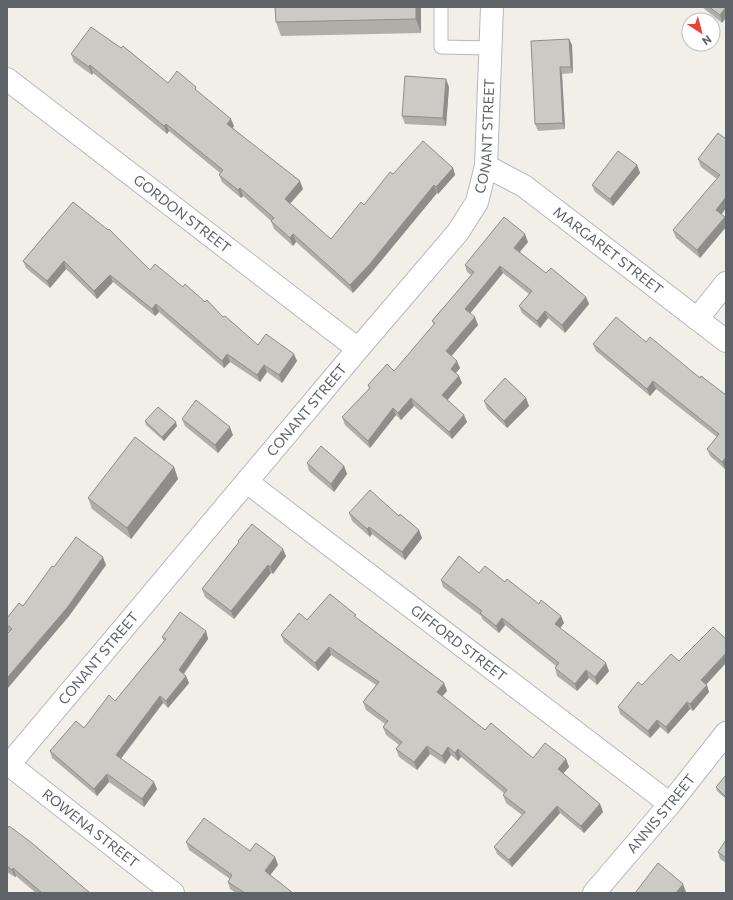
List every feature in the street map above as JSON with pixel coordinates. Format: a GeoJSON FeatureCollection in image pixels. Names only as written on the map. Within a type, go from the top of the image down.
{"type":"FeatureCollection","features":[{"type":"Feature","properties":{"kind":"street","name":"CONANT STREET"},"geometry":{"type":"LineString","coordinates":[[8,765],[458,232],[476,202],[486,166],[492,7]]}},
{"type":"Feature","properties":{"kind":"street","name":"GORDON STREET"},"geometry":{"type":"LineString","coordinates":[[7,79],[358,349]]}},
{"type":"Feature","properties":{"kind":"street","name":"MARGARET STREET"},"geometry":{"type":"LineString","coordinates":[[486,166],[524,186],[726,340]]}},
{"type":"Feature","properties":{"kind":"street"},"geometry":{"type":"LineString","coordinates":[[697,319],[726,283]]}},
{"type":"Feature","properties":{"kind":"street","name":"GIFFORD STREET"},"geometry":{"type":"LineString","coordinates":[[248,482],[670,804]]}},
{"type":"Feature","properties":{"kind":"street","name":"ANNIS STREET"},"geometry":{"type":"LineString","coordinates":[[594,893],[670,804],[726,733]]}},
{"type":"Feature","properties":{"kind":"street","name":"ROWENA STREET"},"geometry":{"type":"LineString","coordinates":[[8,765],[174,893]]}},
{"type":"Feature","properties":{"kind":"lane"},"geometry":{"type":"LineString","coordinates":[[441,7],[441,47],[491,48]]}},
{"type":"Feature","properties":{"kind":"building"},"geometry":{"type":"Polygon","coordinates":[[[275,7],[416,7],[416,19],[276,22],[275,7]]]}},
{"type":"Feature","properties":{"kind":"building"},"geometry":{"type":"Polygon","coordinates":[[[709,7],[726,7],[721,14],[721,12],[716,12],[709,7]]]}},
{"type":"Feature","properties":{"kind":"building"},"geometry":{"type":"Polygon","coordinates":[[[91,27],[121,48],[123,46],[168,83],[177,71],[196,87],[195,89],[231,119],[227,124],[300,181],[285,199],[331,239],[361,202],[364,205],[390,172],[393,174],[423,141],[453,168],[436,187],[434,185],[369,265],[350,285],[293,234],[290,238],[271,221],[274,218],[240,188],[238,190],[219,175],[223,170],[166,124],[164,126],[90,65],[89,67],[71,54],[91,27]]]}},
{"type":"Feature","properties":{"kind":"building"},"geometry":{"type":"Polygon","coordinates":[[[569,39],[571,67],[560,67],[563,123],[535,124],[531,41],[569,39]]]}},
{"type":"Feature","properties":{"kind":"building"},"geometry":{"type":"Polygon","coordinates":[[[405,76],[446,79],[443,118],[402,116],[405,76]]]}},
{"type":"Feature","properties":{"kind":"building"},"geometry":{"type":"Polygon","coordinates":[[[718,133],[726,139],[726,197],[716,210],[725,217],[697,250],[673,230],[720,175],[698,159],[718,133]]]}},
{"type":"Feature","properties":{"kind":"building"},"geometry":{"type":"Polygon","coordinates":[[[618,151],[637,165],[610,199],[592,185],[618,151]]]}},
{"type":"Feature","properties":{"kind":"building"},"geometry":{"type":"Polygon","coordinates":[[[73,202],[108,230],[109,229],[150,270],[155,264],[183,287],[185,284],[205,302],[207,300],[223,317],[225,316],[258,345],[266,334],[294,354],[279,375],[264,365],[257,375],[227,354],[222,361],[156,304],[152,309],[110,275],[94,291],[64,261],[47,281],[23,261],[73,202]]]}},
{"type":"Feature","properties":{"kind":"building"},"geometry":{"type":"Polygon","coordinates":[[[504,217],[525,234],[514,248],[546,273],[551,268],[586,297],[562,325],[545,311],[537,321],[519,306],[532,291],[500,266],[465,309],[475,317],[446,351],[457,361],[451,369],[459,376],[442,395],[464,415],[449,432],[411,398],[398,413],[393,408],[368,441],[342,417],[370,388],[368,385],[387,364],[394,371],[435,323],[432,321],[474,272],[465,265],[504,217]]]}},
{"type":"Feature","properties":{"kind":"building"},"geometry":{"type":"Polygon","coordinates":[[[616,317],[646,342],[650,337],[700,378],[701,376],[726,395],[726,457],[722,462],[707,449],[719,434],[653,381],[647,389],[593,344],[616,317]]]}},
{"type":"Feature","properties":{"kind":"building"},"geometry":{"type":"Polygon","coordinates":[[[505,378],[526,398],[504,421],[484,401],[505,378]]]}},
{"type":"Feature","properties":{"kind":"building"},"geometry":{"type":"Polygon","coordinates":[[[196,400],[230,427],[215,445],[182,419],[196,400]]]}},
{"type":"Feature","properties":{"kind":"building"},"geometry":{"type":"Polygon","coordinates":[[[158,407],[176,422],[162,437],[145,421],[158,407]]]}},
{"type":"Feature","properties":{"kind":"building"},"geometry":{"type":"Polygon","coordinates":[[[135,437],[174,467],[127,528],[88,498],[135,437]]]}},
{"type":"Feature","properties":{"kind":"building"},"geometry":{"type":"Polygon","coordinates":[[[321,446],[344,466],[331,484],[307,463],[321,446]]]}},
{"type":"Feature","properties":{"kind":"building"},"geometry":{"type":"Polygon","coordinates":[[[370,490],[399,516],[400,514],[419,530],[402,552],[369,527],[367,529],[349,513],[370,490]]]}},
{"type":"Feature","properties":{"kind":"building"},"geometry":{"type":"Polygon","coordinates":[[[252,524],[283,549],[270,567],[268,565],[231,611],[202,589],[252,524]]]}},
{"type":"Feature","properties":{"kind":"building"},"geometry":{"type":"Polygon","coordinates":[[[76,537],[103,557],[67,608],[7,678],[7,634],[12,629],[7,625],[7,618],[19,603],[23,606],[52,566],[54,567],[76,537]]]}},
{"type":"Feature","properties":{"kind":"building"},"geometry":{"type":"Polygon","coordinates":[[[459,556],[479,573],[485,566],[505,582],[507,579],[539,604],[541,600],[561,616],[555,624],[606,663],[595,677],[586,670],[575,684],[555,668],[559,663],[502,618],[496,626],[480,613],[482,611],[441,580],[459,556]]]}},
{"type":"Feature","properties":{"kind":"building"},"geometry":{"type":"Polygon","coordinates":[[[330,594],[356,615],[354,616],[444,683],[437,692],[485,730],[491,723],[533,758],[545,743],[566,759],[558,769],[600,804],[581,826],[557,806],[509,860],[494,847],[525,812],[503,795],[507,790],[458,749],[455,753],[448,747],[442,756],[427,746],[414,762],[396,749],[402,742],[383,727],[388,721],[363,702],[379,682],[329,647],[315,663],[281,635],[299,613],[307,620],[330,594]]]}},
{"type":"Feature","properties":{"kind":"building"},"geometry":{"type":"Polygon","coordinates":[[[180,612],[206,631],[179,670],[186,676],[166,701],[160,696],[116,755],[154,782],[142,799],[107,774],[94,789],[50,751],[76,721],[84,728],[109,695],[115,701],[166,639],[162,637],[180,612]]]}},
{"type":"Feature","properties":{"kind":"building"},"geometry":{"type":"Polygon","coordinates":[[[713,627],[726,639],[726,653],[701,680],[707,685],[690,704],[687,702],[666,727],[657,720],[648,731],[618,707],[638,682],[642,685],[671,654],[679,661],[713,627]]]}},
{"type":"Feature","properties":{"kind":"building"},"geometry":{"type":"Polygon","coordinates":[[[726,775],[726,797],[716,787],[726,775]]]}},
{"type":"Feature","properties":{"kind":"building"},"geometry":{"type":"Polygon","coordinates":[[[204,818],[250,851],[256,843],[275,857],[265,871],[293,893],[245,893],[228,882],[232,875],[186,842],[204,818]]]}},
{"type":"Feature","properties":{"kind":"building"},"geometry":{"type":"Polygon","coordinates":[[[9,826],[32,843],[90,893],[42,893],[13,868],[12,870],[7,866],[7,829],[9,826]]]}},
{"type":"Feature","properties":{"kind":"building"},"geometry":{"type":"Polygon","coordinates":[[[726,840],[726,858],[718,852],[726,840]]]}},
{"type":"Feature","properties":{"kind":"building"},"geometry":{"type":"Polygon","coordinates":[[[658,863],[683,884],[676,893],[635,893],[658,863]]]}}]}
